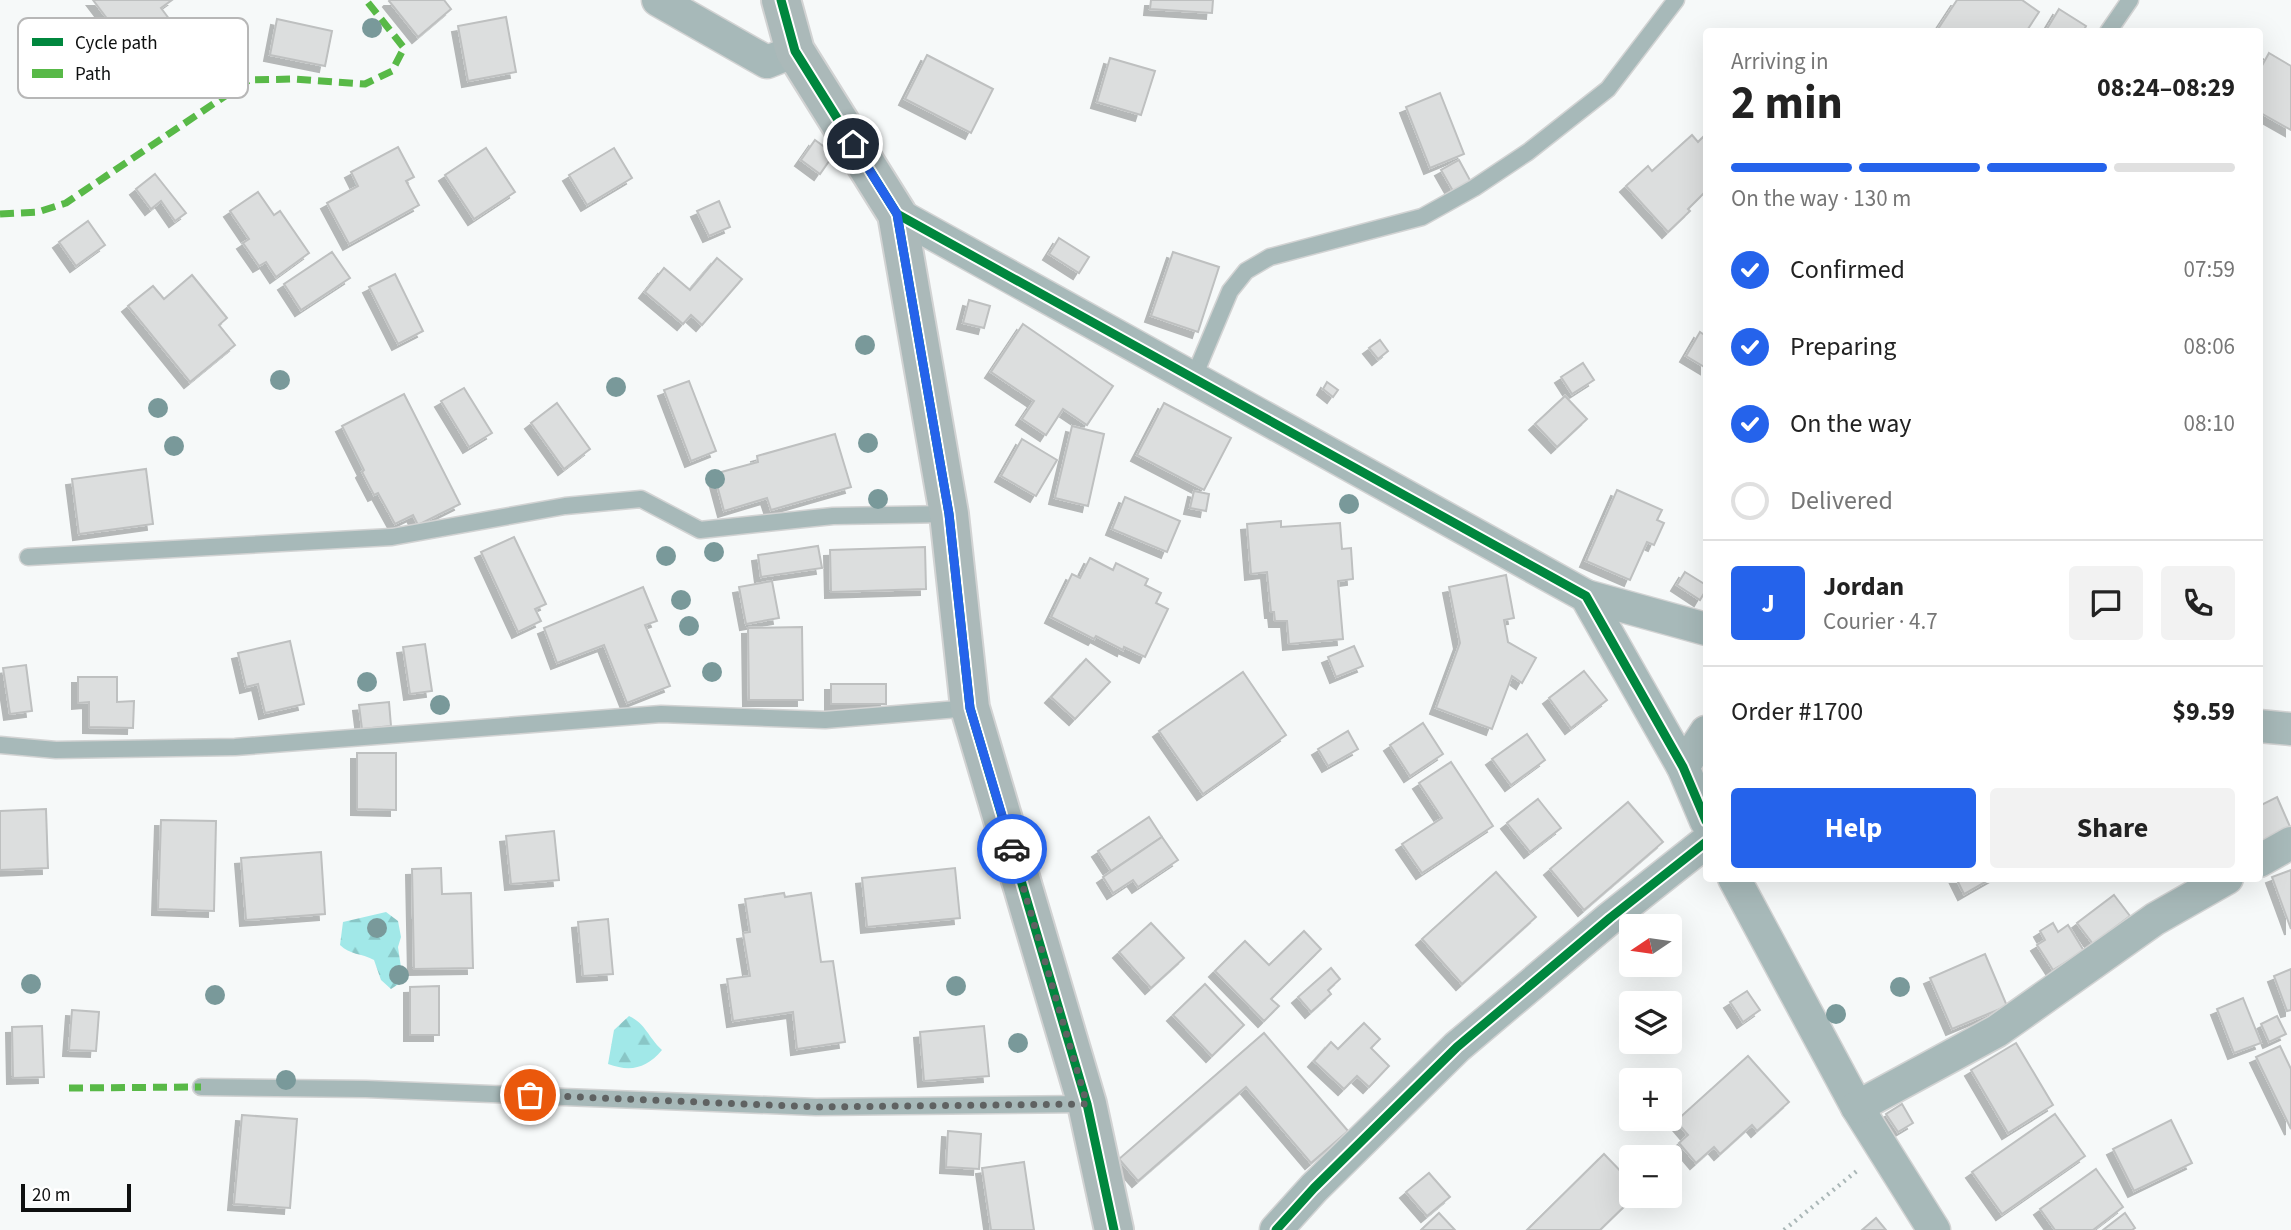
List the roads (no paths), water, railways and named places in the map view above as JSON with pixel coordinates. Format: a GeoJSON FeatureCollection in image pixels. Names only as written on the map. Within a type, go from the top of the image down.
{"type":"FeatureCollection","features":[{"type":"Feature","properties":{"kind":"street"},"geometry":{"type":"LineString","coordinates":[[658,0],[767,62],[795,51]]}},
{"type":"Feature","properties":{"kind":"street"},"geometry":{"type":"LineString","coordinates":[[782,0],[795,51],[897,214],[949,514],[970,708],[1087,1104],[1114,1230]]}},
{"type":"Feature","properties":{"kind":"street"},"geometry":{"type":"LineString","coordinates":[[897,214],[1586,597],[1703,628]]}},
{"type":"Feature","properties":{"kind":"street"},"geometry":{"type":"LineString","coordinates":[[1586,597],[1683,767],[1703,814]]}},
{"type":"Feature","properties":{"kind":"street"},"geometry":{"type":"LineString","coordinates":[[2263,726],[2291,729]]}},
{"type":"Feature","properties":{"kind":"street"},"geometry":{"type":"LineString","coordinates":[[1683,767],[1703,737]]}},
{"type":"Feature","properties":{"kind":"street"},"geometry":{"type":"LineString","coordinates":[[2263,859],[2291,843]]}},
{"type":"Feature","properties":{"kind":"street"},"geometry":{"type":"LineString","coordinates":[[1276,1230],[1314,1188],[1457,1047],[1610,918],[1703,844]]}},
{"type":"Feature","properties":{"kind":"street"},"geometry":{"type":"LineString","coordinates":[[1736,882],[1857,1107],[1934,1230]]}},
{"type":"Feature","properties":{"kind":"street"},"geometry":{"type":"LineString","coordinates":[[1857,1107],[1997,1031],[2155,919],[2220,882]]}},
{"type":"Feature","properties":{"kind":"lane"},"geometry":{"type":"LineString","coordinates":[[2111,28],[2130,0]]}},
{"type":"Feature","properties":{"kind":"lane"},"geometry":{"type":"LineString","coordinates":[[1193,379],[1230,291],[1246,271],[1270,257],[1422,217],[1474,188],[1528,152],[1608,89],[1666,4]]}},
{"type":"Feature","properties":{"kind":"lane"},"geometry":{"type":"LineString","coordinates":[[27,556],[392,537],[565,506],[642,499],[700,530],[833,516],[949,514]]}},
{"type":"Feature","properties":{"kind":"lane"},"geometry":{"type":"LineString","coordinates":[[0,745],[57,750],[234,747],[661,714],[825,720],[970,708]]}},
{"type":"Feature","properties":{"kind":"lane"},"geometry":{"type":"LineString","coordinates":[[201,1087],[393,1090],[816,1107],[1087,1104]]}}]}
